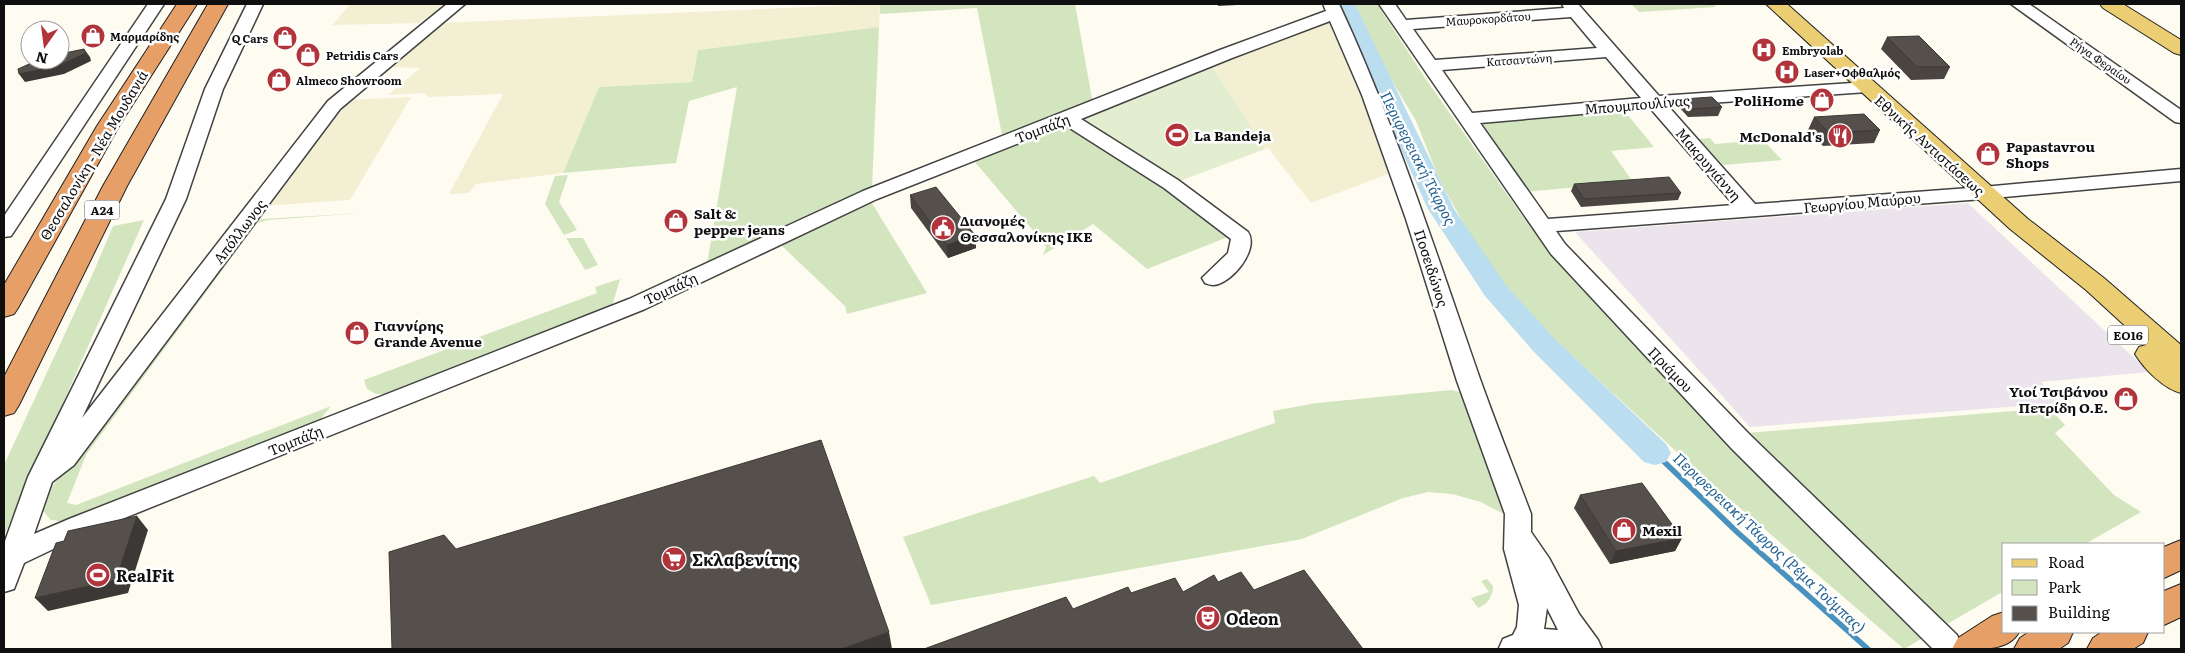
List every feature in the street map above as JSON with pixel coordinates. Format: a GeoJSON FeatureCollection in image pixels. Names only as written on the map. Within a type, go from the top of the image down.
{"type":"FeatureCollection","features":[{"type":"Feature","properties":{"kind":"highway","name":"Θεσσαλονίκη - Νέα Μουδανιά"},"geometry":{"type":"LineString","coordinates":[[4,308],[108,126],[187,4]]}},
{"type":"Feature","properties":{"kind":"highway","name":"Α24"},"geometry":{"type":"LineString","coordinates":[[4,404],[115,186],[218,4]]}},
{"type":"Feature","properties":{"kind":"highway"},"geometry":{"type":"LineString","coordinates":[[2165,609],[2181,598]]}},
{"type":"Feature","properties":{"kind":"highway"},"geometry":{"type":"LineString","coordinates":[[1958,646],[2002,628]]}},
{"type":"Feature","properties":{"kind":"highway"},"geometry":{"type":"LineString","coordinates":[[2032,649],[2055,633]]}},
{"type":"Feature","properties":{"kind":"highway"},"geometry":{"type":"LineString","coordinates":[[2105,649],[2129,633]]}},
{"type":"Feature","properties":{"kind":"main road","name":"Εθνικής Αντιστάσεως"},"geometry":{"type":"LineString","coordinates":[[1776,4],[1983,193],[2095,284],[2181,360]]}},
{"type":"Feature","properties":{"kind":"main road"},"geometry":{"type":"LineString","coordinates":[[2110,4],[2177,43]]}},
{"type":"Feature","properties":{"kind":"main road","name":"Εθνικής Αντιστάσεως"},"geometry":{"type":"LineString","coordinates":[[2019,224],[2075,286],[2181,383]]}},
{"type":"Feature","properties":{"kind":"street"},"geometry":{"type":"LineString","coordinates":[[4,232],[156,4]]}},
{"type":"Feature","properties":{"kind":"street"},"geometry":{"type":"LineString","coordinates":[[4,581],[9,556],[41,478],[176,199],[214,89],[255,4]]}},
{"type":"Feature","properties":{"kind":"street","name":"Απόλλωνος"},"geometry":{"type":"LineString","coordinates":[[41,478],[65,458],[334,105],[457,4]]}},
{"type":"Feature","properties":{"kind":"street","name":"Πριάμου"},"geometry":{"type":"LineString","coordinates":[[1387,4],[1564,256],[1741,442],[1958,646]]}},
{"type":"Feature","properties":{"kind":"street","name":"Ρήγα Φεραίου"},"geometry":{"type":"LineString","coordinates":[[2019,4],[2181,118]]}},
{"type":"Feature","properties":{"kind":"street","name":"Μαυροκορδάτου"},"geometry":{"type":"LineString","coordinates":[[1402,25],[1573,8]]}},
{"type":"Feature","properties":{"kind":"street","name":"Μακρυγιάννη"},"geometry":{"type":"LineString","coordinates":[[1573,8],[1750,211]]}},
{"type":"Feature","properties":{"kind":"street","name":"Τομπάζη"},"geometry":{"type":"LineString","coordinates":[[9,556],[236,462],[624,309],[870,195],[1068,118],[1333,9]]}},
{"type":"Feature","properties":{"kind":"street","name":"Ποσειδώνος"},"geometry":{"type":"LineString","coordinates":[[1333,9],[1371,96],[1416,219],[1469,381],[1518,514],[1517,549],[1533,605],[1531,627],[1517,647]]}},
{"type":"Feature","properties":{"kind":"street","name":"Κατσαντώνη"},"geometry":{"type":"LineString","coordinates":[[1429,66],[1610,52]]}},
{"type":"Feature","properties":{"kind":"street","name":"Μπουμπουλίνας"},"geometry":{"type":"LineString","coordinates":[[1466,119],[1655,102],[1867,87]]}},
{"type":"Feature","properties":{"kind":"street"},"geometry":{"type":"LineString","coordinates":[[1068,118],[1171,184],[1241,237],[1242,249],[1239,255],[1213,278]]}},
{"type":"Feature","properties":{"kind":"street","name":"Γεωργίου Μαύρου"},"geometry":{"type":"LineString","coordinates":[[1542,226],[1983,193],[2181,175]]}},
{"type":"Feature","properties":{"kind":"street"},"geometry":{"type":"LineString","coordinates":[[1517,537],[1529,550],[1565,617],[1588,649]]}},
{"type":"Feature","properties":{"kind":"street"},"geometry":{"type":"LineString","coordinates":[[1517,647],[1548,642],[1582,649]]}},
{"type":"Feature","properties":{"kind":"shaded area"},"geometry":{"type":"Polygon","coordinates":[[[350,4],[446,4],[419,23],[333,25],[350,4]]]}},
{"type":"Feature","properties":{"kind":"shaded area"},"geometry":{"type":"Polygon","coordinates":[[[880,4],[879,27],[698,50],[692,82],[599,87],[563,173],[476,184],[469,193],[449,194],[503,94],[429,97],[424,93],[388,95],[420,68],[385,67],[439,23],[880,4]]]}},
{"type":"Feature","properties":{"kind":"shaded area"},"geometry":{"type":"Polygon","coordinates":[[[1326,21],[1336,25],[1391,173],[1311,203],[1268,148],[1265,149],[1210,63],[1326,21]]]}},
{"type":"Feature","properties":{"kind":"shaded area"},"geometry":{"type":"Polygon","coordinates":[[[411,97],[350,200],[262,206],[345,100],[411,97]]]}},
{"type":"Feature","properties":{"kind":"shaded area"},"geometry":{"type":"Polygon","coordinates":[[[1968,203],[2149,372],[2041,382],[2061,403],[1750,427],[1575,232],[1968,203]]]}},
{"type":"Feature","properties":{"kind":"green space"},"geometry":{"type":"Polygon","coordinates":[[[880,4],[1075,4],[1093,104],[1002,135],[977,8],[880,14],[880,4]]]}},
{"type":"Feature","properties":{"kind":"green space"},"geometry":{"type":"Polygon","coordinates":[[[1352,4],[1377,4],[1427,81],[1543,245],[1722,435],[2049,408],[2065,425],[2055,433],[2114,495],[2141,512],[2087,543],[2002,543],[2002,592],[1904,649],[1704,477],[1541,327],[1505,286],[1475,244],[1440,181],[1416,121],[1388,74],[1352,4]]]}},
{"type":"Feature","properties":{"kind":"green space"},"geometry":{"type":"Polygon","coordinates":[[[1631,4],[1713,4],[1716,7],[1639,12],[1631,4]]]}},
{"type":"Feature","properties":{"kind":"green space"},"geometry":{"type":"Polygon","coordinates":[[[879,27],[872,188],[707,264],[737,87],[689,101],[676,163],[563,173],[599,87],[692,82],[698,50],[879,27]]]}},
{"type":"Feature","properties":{"kind":"green space","name":"La Bandeja"},"geometry":{"type":"Polygon","coordinates":[[[1210,63],[1265,149],[1174,183],[1076,120],[1210,63]]]}},
{"type":"Feature","properties":{"kind":"green space"},"geometry":{"type":"Polygon","coordinates":[[[1622,108],[1654,147],[1611,151],[1633,182],[1524,192],[1475,121],[1622,108]]]}},
{"type":"Feature","properties":{"kind":"green space"},"geometry":{"type":"Polygon","coordinates":[[[1067,125],[1170,189],[1233,235],[1147,269],[1093,224],[1043,255],[1046,247],[975,162],[980,155],[1067,125]]]}},
{"type":"Feature","properties":{"kind":"green space"},"geometry":{"type":"Polygon","coordinates":[[[1710,138],[1715,144],[1763,140],[1782,160],[1723,165],[1699,139],[1710,138]]]}},
{"type":"Feature","properties":{"kind":"green space"},"geometry":{"type":"Polygon","coordinates":[[[568,175],[559,202],[577,230],[564,235],[545,204],[555,176],[568,175]]]}},
{"type":"Feature","properties":{"kind":"green space"},"geometry":{"type":"Polygon","coordinates":[[[870,200],[927,293],[847,314],[845,306],[780,244],[870,200]]]}},
{"type":"Feature","properties":{"kind":"green space"},"geometry":{"type":"Polygon","coordinates":[[[363,213],[268,220],[257,223],[86,455],[67,503],[76,505],[331,406],[319,421],[67,522],[51,520],[43,511],[52,487],[245,227],[262,219],[363,213]]]}},
{"type":"Feature","properties":{"kind":"green space"},"geometry":{"type":"Polygon","coordinates":[[[144,220],[4,536],[4,465],[113,226],[144,220]]]}},
{"type":"Feature","properties":{"kind":"green space"},"geometry":{"type":"Polygon","coordinates":[[[566,238],[583,238],[598,265],[585,270],[566,238]]]}},
{"type":"Feature","properties":{"kind":"green space"},"geometry":{"type":"Polygon","coordinates":[[[620,279],[613,303],[608,309],[389,394],[376,394],[367,389],[364,380],[597,293],[595,287],[620,279]]]}},
{"type":"Feature","properties":{"kind":"green space"},"geometry":{"type":"Polygon","coordinates":[[[1451,390],[1466,396],[1511,518],[1481,502],[1452,494],[1428,492],[1403,498],[1302,539],[931,605],[903,537],[1094,476],[1100,483],[1275,423],[1273,411],[1317,403],[1451,390]]]}},
{"type":"Feature","properties":{"kind":"green space"},"geometry":{"type":"Polygon","coordinates":[[[1487,579],[1493,586],[1492,593],[1487,602],[1478,608],[1471,598],[1489,592],[1481,581],[1487,579]]]}},
{"type":"Feature","properties":{"kind":"building"},"geometry":{"type":"Polygon","coordinates":[[[1919,36],[1950,67],[1917,67],[1887,37],[1919,36]]]}},
{"type":"Feature","properties":{"kind":"building"},"geometry":{"type":"Polygon","coordinates":[[[84,49],[86,53],[70,60],[70,52],[84,49]]]}},
{"type":"Feature","properties":{"kind":"building"},"geometry":{"type":"Polygon","coordinates":[[[20,68],[20,70],[38,70],[19,74],[18,69],[20,68]]]}},
{"type":"Feature","properties":{"kind":"building"},"geometry":{"type":"Polygon","coordinates":[[[1712,97],[1722,107],[1691,109],[1682,99],[1712,97]]]}},
{"type":"Feature","properties":{"kind":"building"},"geometry":{"type":"Polygon","coordinates":[[[1864,114],[1880,130],[1829,133],[1814,117],[1864,114]]]}},
{"type":"Feature","properties":{"kind":"building"},"geometry":{"type":"Polygon","coordinates":[[[1669,177],[1681,193],[1584,199],[1574,184],[1669,177]]]}},
{"type":"Feature","properties":{"kind":"building"},"geometry":{"type":"Polygon","coordinates":[[[936,187],[975,235],[947,245],[910,195],[936,187]]]}},
{"type":"Feature","properties":{"kind":"building","name":"Σκλαβενίτης"},"geometry":{"type":"Polygon","coordinates":[[[821,440],[889,632],[841,649],[392,649],[389,552],[444,535],[456,549],[821,440]]]}},
{"type":"Feature","properties":{"kind":"building","name":"Mexil"},"geometry":{"type":"Polygon","coordinates":[[[1642,483],[1682,538],[1616,551],[1580,495],[1642,483]]]}},
{"type":"Feature","properties":{"kind":"building"},"geometry":{"type":"Polygon","coordinates":[[[137,516],[116,580],[35,598],[56,543],[64,541],[68,531],[137,516]]]}},
{"type":"Feature","properties":{"kind":"building"},"geometry":{"type":"Polygon","coordinates":[[[1304,570],[1363,649],[924,649],[1066,597],[1073,609],[1128,587],[1131,593],[1175,578],[1183,592],[1214,575],[1218,582],[1241,572],[1254,590],[1304,570]]]}},
{"type":"Feature","properties":{"kind":"waterway","name":"Περιφερειακή Τάφρος"},"geometry":{"type":"LineString","coordinates":[[1345,4],[1441,209],[1495,290],[1544,345],[1655,453]]}},
{"type":"Feature","properties":{"kind":"waterway","name":"Περιφερειακή Τάφρος (Ρέμα Τούμπας)"},"geometry":{"type":"LineString","coordinates":[[1655,453],[1737,532],[1868,649]]}},
{"type":"Feature","properties":{"kind":"place","name":"Μαρμαρίδης"},"geometry":{"type":"Point","coordinates":[93,36]}},
{"type":"Feature","properties":{"kind":"place","name":"Q Cars"},"geometry":{"type":"Point","coordinates":[285,38]}},
{"type":"Feature","properties":{"kind":"place","name":"Embryolab"},"geometry":{"type":"Point","coordinates":[1764,50]}},
{"type":"Feature","properties":{"kind":"place","name":"Petridis Cars"},"geometry":{"type":"Point","coordinates":[308,55]}},
{"type":"Feature","properties":{"kind":"place","name":"Laser+Οφθαλμός"},"geometry":{"type":"Point","coordinates":[1787,72]}},
{"type":"Feature","properties":{"kind":"place","name":"Almeco Showroom"},"geometry":{"type":"Point","coordinates":[279,80]}},
{"type":"Feature","properties":{"kind":"place","name":"PoliHome"},"geometry":{"type":"Point","coordinates":[1822,100]}},
{"type":"Feature","properties":{"kind":"place","name":"La Bandeja"},"geometry":{"type":"Point","coordinates":[1177,135]}},
{"type":"Feature","properties":{"kind":"place","name":"McDonald's"},"geometry":{"type":"Point","coordinates":[1840,136]}},
{"type":"Feature","properties":{"kind":"place","name":"Papastavrou Shops"},"geometry":{"type":"Point","coordinates":[1988,154]}},
{"type":"Feature","properties":{"kind":"place","name":"Salt & pepper jeans"},"geometry":{"type":"Point","coordinates":[676,221]}},
{"type":"Feature","properties":{"kind":"place","name":"Διανομές Θεσσαλονίκης ΙΚΕ"},"geometry":{"type":"Point","coordinates":[943,228]}},
{"type":"Feature","properties":{"kind":"place","name":"Γιαννίρης Grande Avenue"},"geometry":{"type":"Point","coordinates":[357,333]}},
{"type":"Feature","properties":{"kind":"place","name":"Υιοί Τσιβάνου Πετρίδη Ο.Ε."},"geometry":{"type":"Point","coordinates":[2126,399]}},
{"type":"Feature","properties":{"kind":"place","name":"Mexil"},"geometry":{"type":"Point","coordinates":[1624,530]}},
{"type":"Feature","properties":{"kind":"place","name":"Σκλαβενίτης"},"geometry":{"type":"Point","coordinates":[674,559]}},
{"type":"Feature","properties":{"kind":"place","name":"RealFit"},"geometry":{"type":"Point","coordinates":[98,575]}},
{"type":"Feature","properties":{"kind":"place","name":"Odeon"},"geometry":{"type":"Point","coordinates":[1208,618]}}]}
